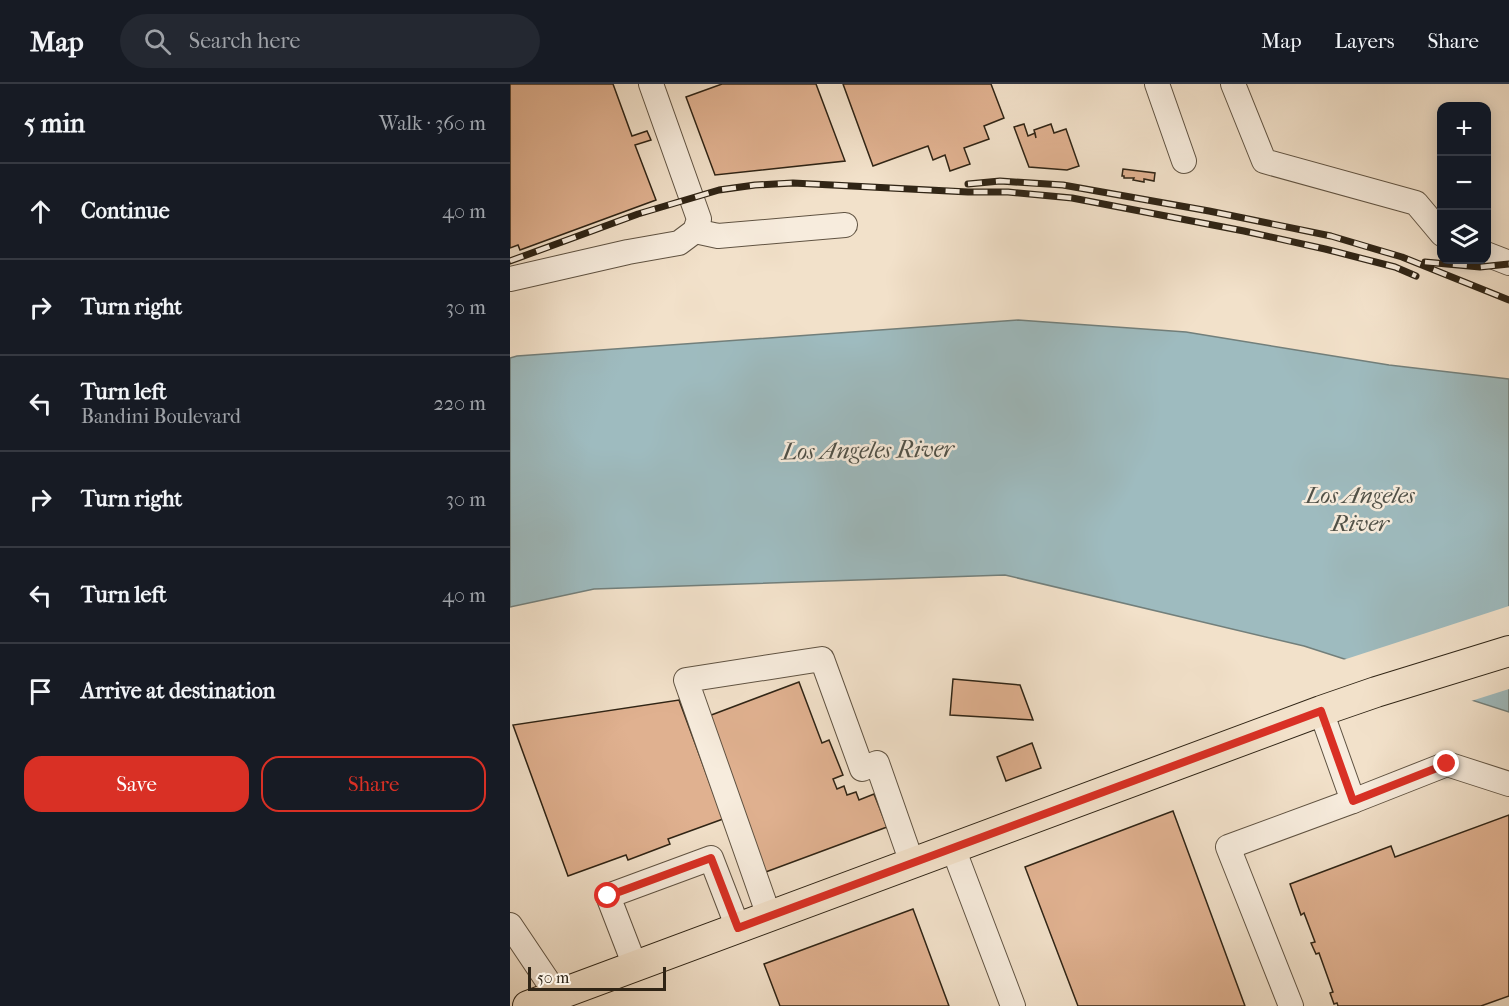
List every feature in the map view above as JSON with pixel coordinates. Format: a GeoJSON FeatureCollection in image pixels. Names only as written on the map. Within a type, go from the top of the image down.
{"type":"FeatureCollection","features":[{"type":"Feature","properties":{"kind":"main road"},"geometry":{"type":"LineString","coordinates":[[529,1006],[1321,711],[1509,651]]}},
{"type":"Feature","properties":{"kind":"lane"},"geometry":{"type":"LineString","coordinates":[[510,279],[628,252],[680,243],[695,231],[699,219],[651,84]]}},
{"type":"Feature","properties":{"kind":"lane"},"geometry":{"type":"LineString","coordinates":[[1157,84],[1184,161]]}},
{"type":"Feature","properties":{"kind":"lane"},"geometry":{"type":"LineString","coordinates":[[1233,84],[1264,161],[1416,203],[1437,228]]}},
{"type":"Feature","properties":{"kind":"lane"},"geometry":{"type":"LineString","coordinates":[[695,231],[718,236],[845,225]]}},
{"type":"Feature","properties":{"kind":"lane"},"geometry":{"type":"LineString","coordinates":[[1491,256],[1509,263]]}},
{"type":"Feature","properties":{"kind":"lane"},"geometry":{"type":"LineString","coordinates":[[769,916],[686,680],[822,659],[861,769],[877,763],[912,863]]}},
{"type":"Feature","properties":{"kind":"lane"},"geometry":{"type":"LineString","coordinates":[[1321,711],[1353,801]]}},
{"type":"Feature","properties":{"kind":"lane"},"geometry":{"type":"LineString","coordinates":[[1291,1006],[1228,847],[1447,764],[1509,784]]}},
{"type":"Feature","properties":{"kind":"lane"},"geometry":{"type":"LineString","coordinates":[[953,848],[1013,1006]]}},
{"type":"Feature","properties":{"kind":"lane"},"geometry":{"type":"LineString","coordinates":[[635,966],[608,896],[711,858],[738,928]]}},
{"type":"Feature","properties":{"kind":"lane"},"geometry":{"type":"LineString","coordinates":[[510,925],[557,995]]}},
{"type":"Feature","properties":{"kind":"water","name":"Los Angeles River"},"geometry":{"type":"Polygon","coordinates":[[[1018,320],[1186,332],[1389,365],[1509,379],[1509,712],[1304,646],[1005,575],[594,589],[510,607],[510,358],[1018,320]]]}},
{"type":"Feature","properties":{"kind":"pier"},"geometry":{"type":"Polygon","coordinates":[[[1509,606],[1509,689],[1468,702],[1340,661],[1509,606]]]}},
{"type":"Feature","properties":{"kind":"building"},"geometry":{"type":"Polygon","coordinates":[[[510,84],[613,84],[632,136],[647,131],[651,140],[635,145],[656,200],[520,250],[518,245],[510,248],[510,84]]]}},
{"type":"Feature","properties":{"kind":"building"},"geometry":{"type":"Polygon","coordinates":[[[722,84],[816,84],[845,161],[715,175],[686,97],[722,84]]]}},
{"type":"Feature","properties":{"kind":"building"},"geometry":{"type":"Polygon","coordinates":[[[843,84],[991,84],[1004,118],[984,126],[989,139],[964,148],[970,164],[950,171],[945,155],[933,160],[928,146],[873,166],[843,84]]]}},
{"type":"Feature","properties":{"kind":"building"},"geometry":{"type":"Polygon","coordinates":[[[1024,124],[1028,136],[1035,133],[1034,130],[1051,124],[1054,133],[1066,129],[1079,166],[1067,170],[1029,167],[1014,127],[1024,124]]]}},
{"type":"Feature","properties":{"kind":"building"},"geometry":{"type":"Polygon","coordinates":[[[1123,169],[1155,173],[1154,181],[1144,179],[1144,182],[1133,180],[1134,178],[1124,178],[1123,169]]]}},
{"type":"Feature","properties":{"kind":"building"},"geometry":{"type":"Polygon","coordinates":[[[953,679],[1020,685],[1033,720],[950,715],[953,679]]]}},
{"type":"Feature","properties":{"kind":"building"},"geometry":{"type":"Polygon","coordinates":[[[799,682],[822,743],[829,740],[843,775],[833,779],[837,789],[844,786],[847,795],[856,792],[859,800],[874,794],[887,827],[763,873],[706,717],[799,682]]]}},
{"type":"Feature","properties":{"kind":"building"},"geometry":{"type":"Polygon","coordinates":[[[679,700],[723,819],[668,839],[670,844],[628,860],[626,855],[568,876],[513,725],[679,700]]]}},
{"type":"Feature","properties":{"kind":"building"},"geometry":{"type":"Polygon","coordinates":[[[1032,743],[1041,768],[1006,781],[997,757],[1032,743]]]}},
{"type":"Feature","properties":{"kind":"building"},"geometry":{"type":"Polygon","coordinates":[[[1173,811],[1245,1006],[1078,1006],[1025,867],[1173,811]]]}},
{"type":"Feature","properties":{"kind":"building"},"geometry":{"type":"Polygon","coordinates":[[[1509,815],[1509,996],[1481,1006],[1338,1006],[1337,1003],[1334,1004],[1330,993],[1333,992],[1319,953],[1316,954],[1311,943],[1315,942],[1304,913],[1301,915],[1290,884],[1391,846],[1395,857],[1509,815]]]}},
{"type":"Feature","properties":{"kind":"building"},"geometry":{"type":"Polygon","coordinates":[[[913,909],[949,1006],[780,1006],[764,964],[913,909]]]}},
{"type":"Feature","properties":{"kind":"railway"},"geometry":{"type":"LineString","coordinates":[[968,184],[1000,181],[1063,185],[1331,236],[1402,257],[1509,300]]}},
{"type":"Feature","properties":{"kind":"railway"},"geometry":{"type":"LineString","coordinates":[[510,261],[638,214],[719,190],[793,183],[1008,192],[1072,198],[1325,249],[1395,267],[1416,276]]}},
{"type":"Feature","properties":{"kind":"railway"},"geometry":{"type":"LineString","coordinates":[[1425,262],[1480,267],[1509,264]]}},
{"type":"Feature","properties":{"kind":"route"},"geometry":{"type":"LineString","coordinates":[[608,896],[711,858],[738,928],[1321,711],[1353,801],[1447,764]]}}]}
